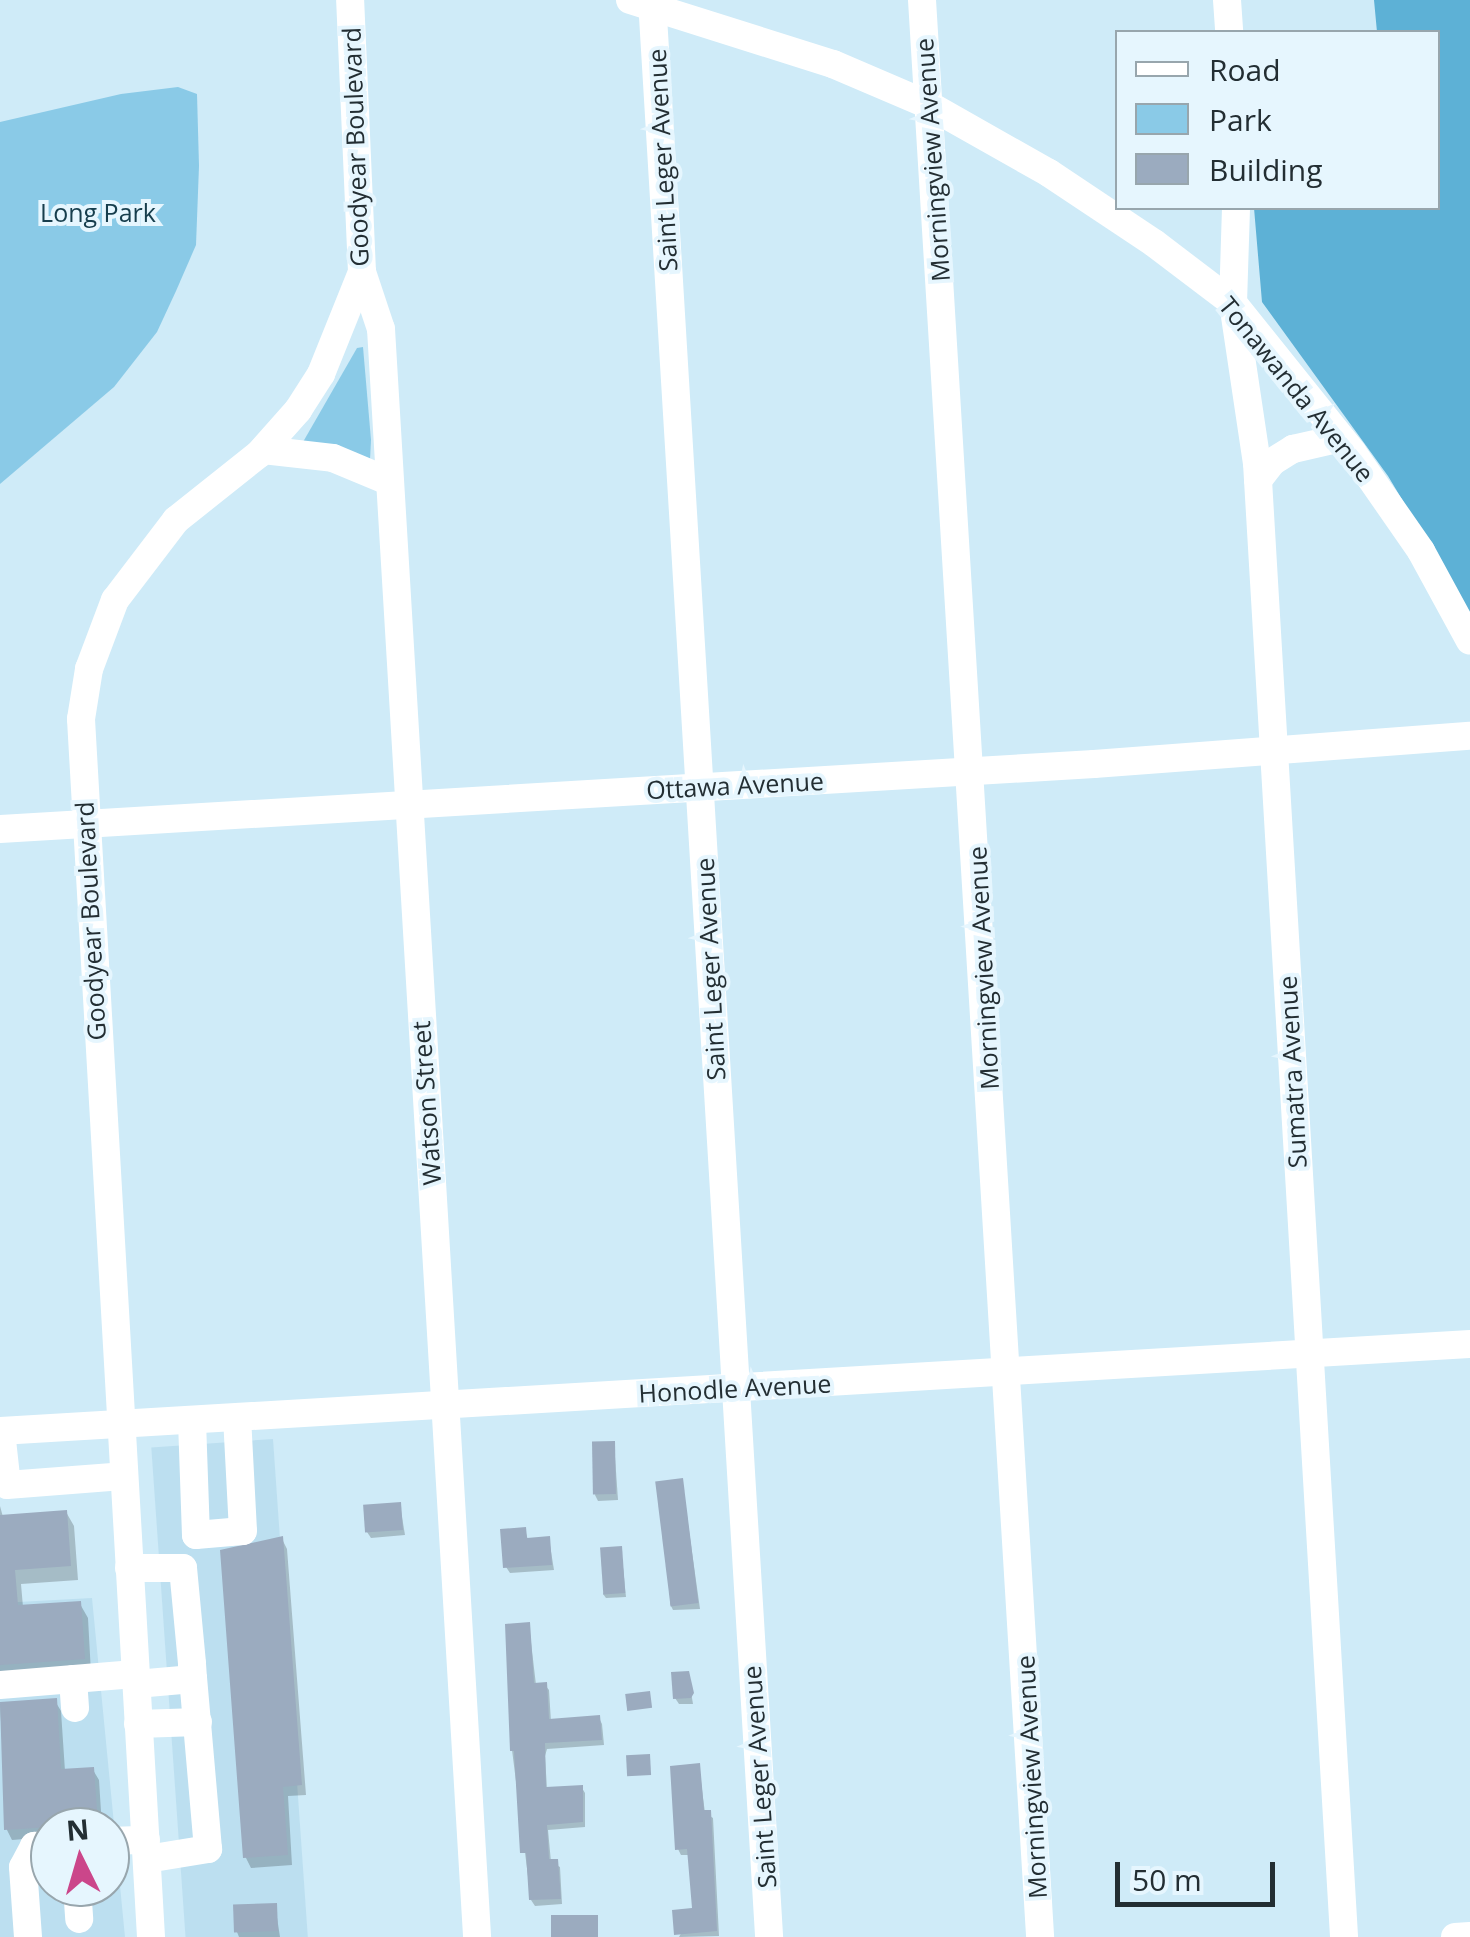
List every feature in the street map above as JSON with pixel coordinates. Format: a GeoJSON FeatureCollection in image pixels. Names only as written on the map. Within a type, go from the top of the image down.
{"type":"FeatureCollection","features":[{"type":"Feature","properties":{"kind":"street","name":"Goodyear Boulevard"},"geometry":{"type":"LineString","coordinates":[[152,1937],[84,824],[83,703],[89,669],[116,600],[176,520],[264,450],[298,410],[321,374],[362,272],[350,0]]}},
{"type":"Feature","properties":{"kind":"street","name":"Morningview Avenue"},"geometry":{"type":"LineString","coordinates":[[922,0],[972,770],[1040,1937]]}},
{"type":"Feature","properties":{"kind":"street"},"geometry":{"type":"LineString","coordinates":[[1227,0],[1230,30]]}},
{"type":"Feature","properties":{"kind":"street","name":"Tonawanda Avenue"},"geometry":{"type":"LineString","coordinates":[[645,2],[833,64],[927,104],[1049,173],[1154,243],[1232,303],[1341,438],[1411,536],[1470,641]]}},
{"type":"Feature","properties":{"kind":"street","name":"Saint Leger Avenue"},"geometry":{"type":"LineString","coordinates":[[645,2],[699,786],[769,1937]]}},
{"type":"Feature","properties":{"kind":"street","name":"Sumatra Avenue"},"geometry":{"type":"LineString","coordinates":[[1236,210],[1232,303],[1247,377],[1258,480],[1344,1937]]}},
{"type":"Feature","properties":{"kind":"street","name":"Watson Street"},"geometry":{"type":"LineString","coordinates":[[362,272],[381,329],[476,1937]]}},
{"type":"Feature","properties":{"kind":"street"},"geometry":{"type":"LineString","coordinates":[[1258,480],[1272,462],[1294,449],[1341,438]]}},
{"type":"Feature","properties":{"kind":"street"},"geometry":{"type":"LineString","coordinates":[[264,450],[333,458],[388,481]]}},
{"type":"Feature","properties":{"kind":"street","name":"Ottawa Avenue"},"geometry":{"type":"LineString","coordinates":[[0,829],[1273,752],[1470,736]]}},
{"type":"Feature","properties":{"kind":"street","name":"Honodle Avenue"},"geometry":{"type":"LineString","coordinates":[[0,1431],[1470,1344]]}},
{"type":"Feature","properties":{"kind":"street"},"geometry":{"type":"LineString","coordinates":[[192,1421],[196,1534],[244,1531],[237,1418]]}},
{"type":"Feature","properties":{"kind":"street"},"geometry":{"type":"LineString","coordinates":[[0,1431],[8,1485],[123,1476]]}},
{"type":"Feature","properties":{"kind":"street"},"geometry":{"type":"LineString","coordinates":[[129,1568],[184,1568],[208,1849],[130,1845]]}},
{"type":"Feature","properties":{"kind":"street"},"geometry":{"type":"LineString","coordinates":[[0,1685],[73,1679],[192,1679]]}},
{"type":"Feature","properties":{"kind":"street"},"geometry":{"type":"LineString","coordinates":[[73,1679],[75,1708]]}},
{"type":"Feature","properties":{"kind":"street"},"geometry":{"type":"LineString","coordinates":[[138,1724],[198,1722]]}},
{"type":"Feature","properties":{"kind":"street"},"geometry":{"type":"LineString","coordinates":[[24,1935],[23,1867],[30,1854]]}},
{"type":"Feature","properties":{"kind":"street"},"geometry":{"type":"LineString","coordinates":[[78,1907],[79,1920]]}},
{"type":"Feature","properties":{"kind":"street"},"geometry":{"type":"LineString","coordinates":[[1454,1937],[1470,1936]]}},
{"type":"Feature","properties":{"kind":"shaded area"},"geometry":{"type":"Polygon","coordinates":[[[1374,0],[1470,0],[1470,613],[1388,476],[1262,302],[1254,210],[1440,210],[1440,30],[1377,30],[1374,0]]]}},
{"type":"Feature","properties":{"kind":"shaded area"},"geometry":{"type":"Polygon","coordinates":[[[273,1439],[308,1937],[186,1937],[151,1448],[273,1439]]]}},
{"type":"Feature","properties":{"kind":"shaded area"},"geometry":{"type":"Polygon","coordinates":[[[92,1598],[112,1807],[30,1807],[30,1907],[122,1907],[125,1937],[0,1937],[0,1603],[92,1598]]]}},
{"type":"Feature","properties":{"kind":"green space","name":"Long Park"},"geometry":{"type":"Polygon","coordinates":[[[178,87],[197,94],[199,166],[196,245],[176,291],[157,332],[114,387],[0,484],[0,122],[121,94],[178,87]]]}},
{"type":"Feature","properties":{"kind":"green space"},"geometry":{"type":"Polygon","coordinates":[[[363,347],[370,460],[303,442],[357,348],[363,347]]]}},
{"type":"Feature","properties":{"kind":"building"},"geometry":{"type":"Polygon","coordinates":[[[592,1441],[615,1441],[616,1494],[593,1494],[592,1441]]]}},
{"type":"Feature","properties":{"kind":"building"},"geometry":{"type":"Polygon","coordinates":[[[683,1478],[698,1603],[671,1606],[655,1481],[683,1478]]]}},
{"type":"Feature","properties":{"kind":"building"},"geometry":{"type":"Polygon","coordinates":[[[401,1502],[403,1530],[365,1533],[363,1505],[401,1502]]]}},
{"type":"Feature","properties":{"kind":"building"},"geometry":{"type":"Polygon","coordinates":[[[67,1510],[71,1566],[15,1570],[18,1605],[81,1601],[85,1659],[0,1665],[0,1515],[67,1510]]]}},
{"type":"Feature","properties":{"kind":"building"},"geometry":{"type":"Polygon","coordinates":[[[526,1527],[527,1538],[550,1536],[552,1565],[503,1568],[500,1529],[526,1527]]]}},
{"type":"Feature","properties":{"kind":"building"},"geometry":{"type":"Polygon","coordinates":[[[283,1536],[302,1785],[283,1787],[288,1855],[243,1858],[220,1550],[283,1536]]]}},
{"type":"Feature","properties":{"kind":"building"},"geometry":{"type":"Polygon","coordinates":[[[622,1546],[625,1593],[603,1594],[600,1548],[622,1546]]]}},
{"type":"Feature","properties":{"kind":"building"},"geometry":{"type":"Polygon","coordinates":[[[530,1622],[534,1683],[547,1682],[549,1719],[600,1715],[602,1740],[545,1743],[546,1787],[583,1785],[583,1822],[547,1825],[549,1859],[558,1859],[561,1899],[529,1900],[526,1853],[520,1853],[514,1751],[510,1751],[505,1624],[530,1622]]]}},
{"type":"Feature","properties":{"kind":"building"},"geometry":{"type":"Polygon","coordinates":[[[689,1671],[694,1693],[691,1698],[673,1699],[671,1672],[689,1671]]]}},
{"type":"Feature","properties":{"kind":"building"},"geometry":{"type":"Polygon","coordinates":[[[650,1691],[652,1708],[627,1711],[625,1694],[650,1691]]]}},
{"type":"Feature","properties":{"kind":"building"},"geometry":{"type":"Polygon","coordinates":[[[57,1698],[61,1769],[94,1767],[97,1807],[30,1807],[30,1828],[4,1830],[0,1702],[57,1698]]]}},
{"type":"Feature","properties":{"kind":"building"},"geometry":{"type":"Polygon","coordinates":[[[650,1754],[651,1775],[627,1776],[626,1755],[650,1754]]]}},
{"type":"Feature","properties":{"kind":"building"},"geometry":{"type":"Polygon","coordinates":[[[700,1763],[704,1810],[711,1810],[717,1931],[674,1935],[672,1910],[692,1908],[687,1849],[675,1850],[670,1766],[700,1763]]]}},
{"type":"Feature","properties":{"kind":"building"},"geometry":{"type":"Polygon","coordinates":[[[277,1903],[278,1931],[234,1933],[233,1905],[277,1903]]]}},
{"type":"Feature","properties":{"kind":"building"},"geometry":{"type":"Polygon","coordinates":[[[551,1915],[598,1915],[598,1937],[551,1937],[551,1915]]]}}]}
